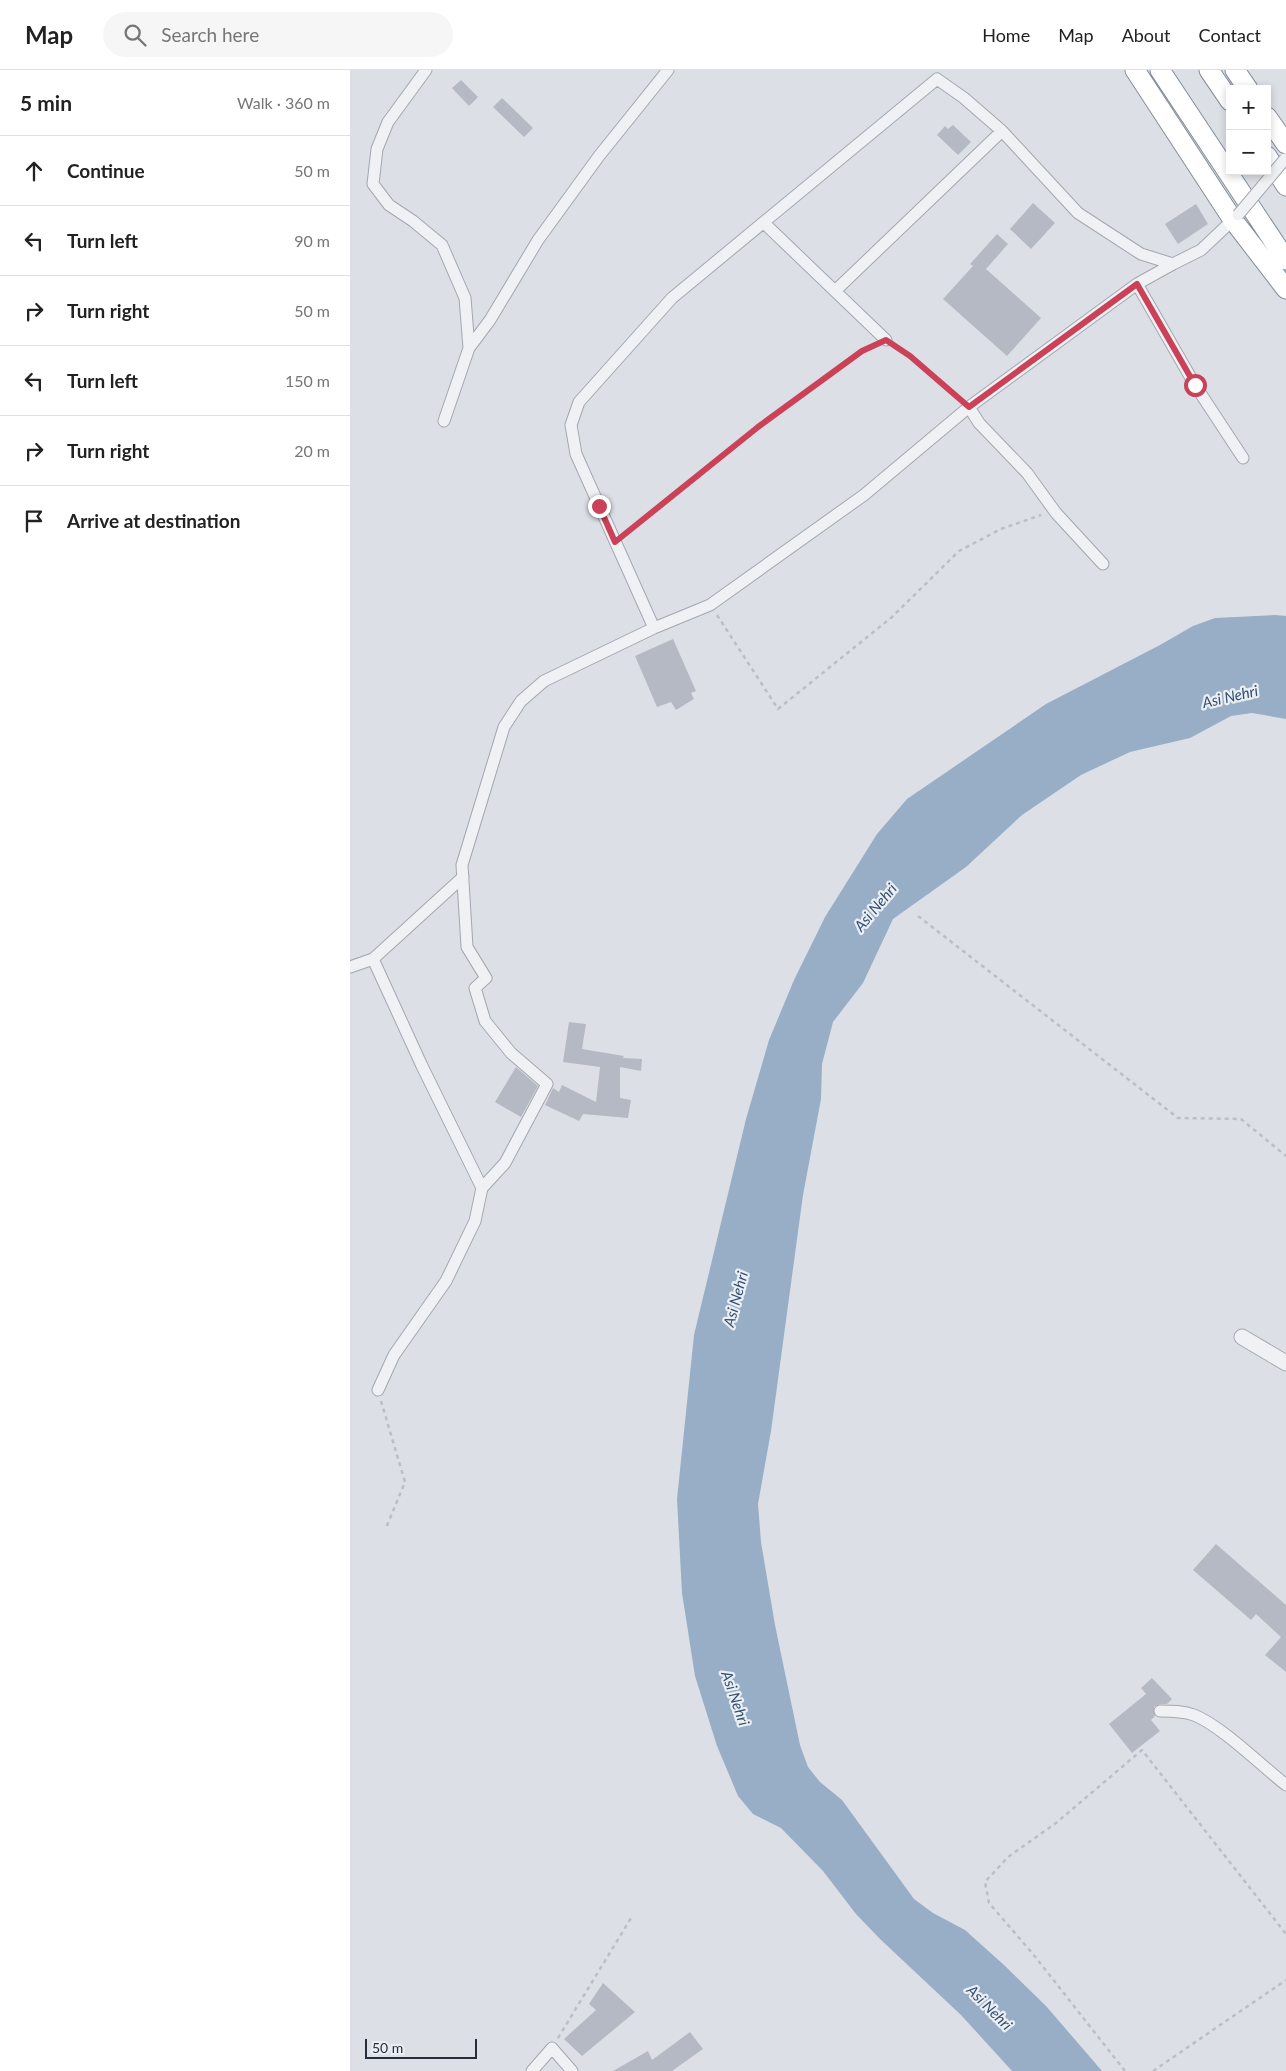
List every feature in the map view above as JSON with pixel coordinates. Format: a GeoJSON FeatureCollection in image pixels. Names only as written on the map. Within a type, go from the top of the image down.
{"type":"FeatureCollection","features":[{"type":"Feature","properties":{"kind":"highway"},"geometry":{"type":"LineString","coordinates":[[1136,70],[1286,289]]}},
{"type":"Feature","properties":{"kind":"highway"},"geometry":{"type":"LineString","coordinates":[[1160,70],[1286,260]]}},
{"type":"Feature","properties":{"kind":"highway"},"geometry":{"type":"LineString","coordinates":[[1209,70],[1226,95]]}},
{"type":"Feature","properties":{"kind":"highway"},"geometry":{"type":"LineString","coordinates":[[1235,70],[1245,85]]}},
{"type":"Feature","properties":{"kind":"highway"},"geometry":{"type":"LineString","coordinates":[[1271,128],[1281,154],[1286,186]]}},
{"type":"Feature","properties":{"kind":"street"},"geometry":{"type":"LineString","coordinates":[[426,70],[388,122],[377,149],[373,184],[388,205],[413,221],[442,246],[465,298],[469,348]]}},
{"type":"Feature","properties":{"kind":"street"},"geometry":{"type":"LineString","coordinates":[[444,421],[469,348],[490,320],[538,240],[599,156],[668,70]]}},
{"type":"Feature","properties":{"kind":"street"},"geometry":{"type":"LineString","coordinates":[[654,628],[576,454],[571,425],[579,402],[672,298],[764,223],[934,75],[1002,131],[1078,213],[1141,254],[1173,264]]}},
{"type":"Feature","properties":{"kind":"street"},"geometry":{"type":"LineString","coordinates":[[835,291],[1002,131]]}},
{"type":"Feature","properties":{"kind":"street"},"geometry":{"type":"LineString","coordinates":[[378,1390],[394,1355],[446,1282],[475,1221],[482,1188],[505,1163],[547,1084],[511,1053],[486,1021],[474,988],[486,978],[467,947],[462,865],[504,728],[521,701],[544,681],[654,628],[710,605],[864,495],[969,407],[1137,284],[1201,250],[1236,217],[1281,154]]}},
{"type":"Feature","properties":{"kind":"street"},"geometry":{"type":"LineString","coordinates":[[764,223],[886,340]]}},
{"type":"Feature","properties":{"kind":"street"},"geometry":{"type":"LineString","coordinates":[[1137,284],[1195,385],[1242,458]]}},
{"type":"Feature","properties":{"kind":"street"},"geometry":{"type":"LineString","coordinates":[[969,407],[979,423],[1027,473],[1054,510],[1103,564]]}},
{"type":"Feature","properties":{"kind":"street"},"geometry":{"type":"LineString","coordinates":[[350,967],[373,958],[463,877]]}},
{"type":"Feature","properties":{"kind":"street"},"geometry":{"type":"LineString","coordinates":[[373,958],[422,1066],[482,1188]]}},
{"type":"Feature","properties":{"kind":"street"},"geometry":{"type":"LineString","coordinates":[[1242,1337],[1286,1363]]}},
{"type":"Feature","properties":{"kind":"street"},"geometry":{"type":"LineString","coordinates":[[1160,1712],[1174,1710],[1197,1716],[1214,1726],[1286,1785]]}},
{"type":"Feature","properties":{"kind":"street"},"geometry":{"type":"LineString","coordinates":[[532,2071],[552,2048],[572,2071]]}},
{"type":"Feature","properties":{"kind":"path"},"geometry":{"type":"LineString","coordinates":[[615,542],[758,427],[862,351],[886,340],[910,356],[969,407]]}},
{"type":"Feature","properties":{"kind":"path"},"geometry":{"type":"LineString","coordinates":[[710,605],[778,709],[892,617],[959,551],[1001,529],[1054,510]]}},
{"type":"Feature","properties":{"kind":"path"},"geometry":{"type":"LineString","coordinates":[[918,916],[1178,1118],[1241,1119],[1286,1156]]}},
{"type":"Feature","properties":{"kind":"path"},"geometry":{"type":"LineString","coordinates":[[378,1390],[405,1482],[386,1528]]}},
{"type":"Feature","properties":{"kind":"path"},"geometry":{"type":"LineString","coordinates":[[1125,2071],[1033,1954],[989,1903],[985,1882],[1008,1857],[1056,1823],[1142,1750],[1286,1934]]}},
{"type":"Feature","properties":{"kind":"path"},"geometry":{"type":"LineString","coordinates":[[552,2048],[631,1918]]}},
{"type":"Feature","properties":{"kind":"path"},"geometry":{"type":"LineString","coordinates":[[1152,2071],[1286,1980]]}},
{"type":"Feature","properties":{"kind":"water","name":"Asi Nehri"},"geometry":{"type":"Polygon","coordinates":[[[1286,616],[1286,719],[1252,713],[1231,716],[1190,738],[1130,752],[1081,775],[1022,815],[966,867],[893,919],[863,983],[833,1022],[822,1064],[821,1099],[803,1195],[771,1431],[758,1504],[761,1542],[775,1625],[800,1745],[808,1767],[820,1782],[842,1800],[914,1899],[933,1913],[965,1930],[1004,1965],[1046,2006],[1102,2071],[1012,2071],[961,2015],[856,1914],[823,1871],[781,1828],[753,1814],[738,1796],[717,1746],[695,1676],[682,1593],[677,1499],[694,1335],[746,1119],[769,1040],[794,980],[825,917],[877,834],[907,799],[1046,704],[1193,626],[1215,618],[1286,616]]]}},
{"type":"Feature","properties":{"kind":"building"},"geometry":{"type":"Polygon","coordinates":[[[461,80],[478,97],[469,106],[452,88],[461,80]]]}},
{"type":"Feature","properties":{"kind":"building"},"geometry":{"type":"Polygon","coordinates":[[[502,98],[533,128],[524,137],[493,107],[502,98]]]}},
{"type":"Feature","properties":{"kind":"building"},"geometry":{"type":"Polygon","coordinates":[[[953,125],[971,142],[958,155],[937,135],[945,126],[948,129],[953,125]]]}},
{"type":"Feature","properties":{"kind":"building"},"geometry":{"type":"Polygon","coordinates":[[[1033,203],[1055,223],[1031,249],[1010,229],[1033,203]]]}},
{"type":"Feature","properties":{"kind":"building"},"geometry":{"type":"Polygon","coordinates":[[[1196,204],[1208,224],[1178,244],[1165,224],[1196,204]]]}},
{"type":"Feature","properties":{"kind":"building"},"geometry":{"type":"Polygon","coordinates":[[[997,234],[1008,244],[986,269],[1041,318],[1007,356],[943,299],[973,266],[970,264],[997,234]]]}},
{"type":"Feature","properties":{"kind":"building"},"geometry":{"type":"Polygon","coordinates":[[[673,639],[696,691],[691,693],[694,699],[676,710],[671,702],[657,707],[635,656],[673,639]]]}},
{"type":"Feature","properties":{"kind":"building"},"geometry":{"type":"Polygon","coordinates":[[[569,1022],[586,1024],[582,1049],[624,1056],[623,1058],[642,1059],[641,1071],[620,1067],[620,1098],[631,1100],[628,1118],[583,1114],[579,1121],[545,1105],[553,1088],[559,1092],[562,1085],[596,1102],[600,1067],[563,1062],[569,1022]]]}},
{"type":"Feature","properties":{"kind":"building"},"geometry":{"type":"Polygon","coordinates":[[[516,1067],[538,1086],[521,1117],[495,1102],[516,1067]]]}},
{"type":"Feature","properties":{"kind":"building"},"geometry":{"type":"Polygon","coordinates":[[[1216,1544],[1286,1605],[1286,1672],[1265,1655],[1281,1637],[1256,1614],[1251,1620],[1193,1570],[1216,1544]]]}},
{"type":"Feature","properties":{"kind":"building"},"geometry":{"type":"Polygon","coordinates":[[[1152,1678],[1172,1699],[1167,1704],[1160,1704],[1154,1707],[1155,1716],[1151,1720],[1160,1731],[1132,1753],[1109,1724],[1146,1694],[1141,1688],[1152,1678]]]}},
{"type":"Feature","properties":{"kind":"building"},"geometry":{"type":"Polygon","coordinates":[[[603,1983],[635,2012],[582,2056],[564,2039],[596,2010],[589,2004],[603,1983]]]}},
{"type":"Feature","properties":{"kind":"building"},"geometry":{"type":"Polygon","coordinates":[[[690,2032],[703,2049],[672,2071],[613,2071],[648,2051],[652,2060],[690,2032]]]}},
{"type":"Feature","properties":{"kind":"route"},"geometry":{"type":"LineString","coordinates":[[599,506],[615,542],[758,427],[862,351],[886,340],[910,356],[969,407],[1137,284],[1195,385]]}}]}
